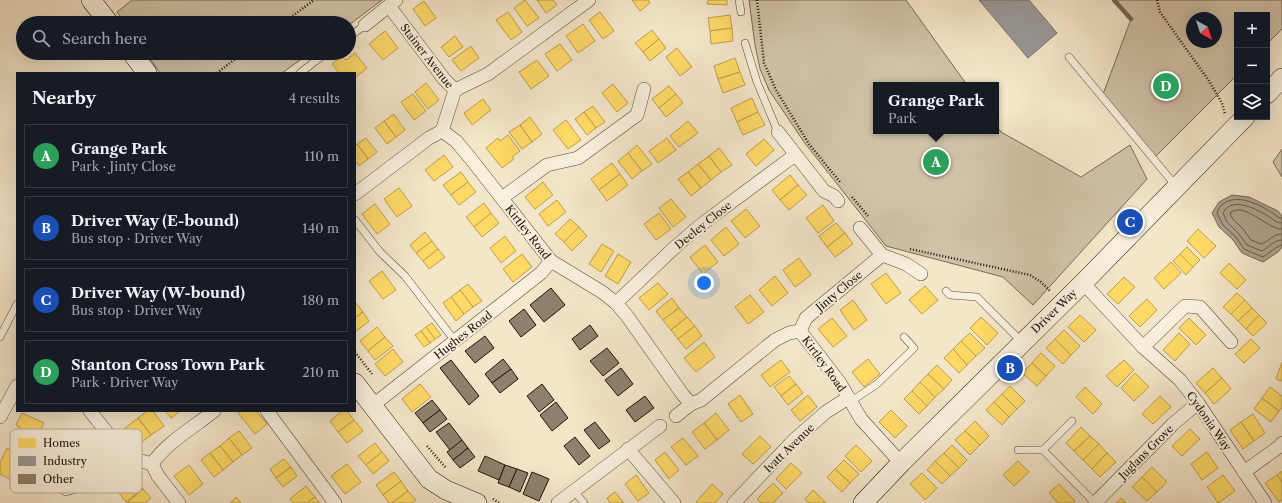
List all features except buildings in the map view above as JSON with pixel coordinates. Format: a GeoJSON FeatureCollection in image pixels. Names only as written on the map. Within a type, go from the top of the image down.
{"type":"FeatureCollection","features":[{"type":"Feature","properties":{"kind":"main road"},"geometry":{"type":"LineString","coordinates":[[91,0],[104,16]]}},
{"type":"Feature","properties":{"kind":"main road"},"geometry":{"type":"LineString","coordinates":[[136,60],[143,71]]}},
{"type":"Feature","properties":{"kind":"main road"},"geometry":{"type":"LineString","coordinates":[[1270,91],[1282,78]]}},
{"type":"Feature","properties":{"kind":"main road","name":"Driver Way"},"geometry":{"type":"LineString","coordinates":[[863,503],[1177,187],[1234,119]]}},
{"type":"Feature","properties":{"kind":"main road"},"geometry":{"type":"LineString","coordinates":[[356,384],[430,479],[446,490],[485,501]]}},
{"type":"Feature","properties":{"kind":"street"},"geometry":{"type":"LineString","coordinates":[[455,90],[488,74],[589,0]]}},
{"type":"Feature","properties":{"kind":"street","name":"Stainer Avenue"},"geometry":{"type":"LineString","coordinates":[[365,25],[393,3],[444,79],[455,90],[442,131]]}},
{"type":"Feature","properties":{"kind":"street"},"geometry":{"type":"LineString","coordinates":[[502,198],[547,165],[578,158],[636,115],[644,89]]}},
{"type":"Feature","properties":{"kind":"street"},"geometry":{"type":"LineString","coordinates":[[356,193],[429,138],[442,131]]}},
{"type":"Feature","properties":{"kind":"street","name":"Kirtley Road"},"geometry":{"type":"LineString","coordinates":[[442,131],[456,141],[552,261],[602,292],[616,303],[691,404]]}},
{"type":"Feature","properties":{"kind":"street"},"geometry":{"type":"LineString","coordinates":[[778,132],[824,191],[834,196],[838,201]]}},
{"type":"Feature","properties":{"kind":"street","name":"Deeley Close"},"geometry":{"type":"LineString","coordinates":[[616,303],[674,248],[702,224],[795,155]]}},
{"type":"Feature","properties":{"kind":"street"},"geometry":{"type":"LineString","coordinates":[[860,228],[882,255],[906,264],[921,274]]}},
{"type":"Feature","properties":{"kind":"street","name":"Jinty Close"},"geometry":{"type":"LineString","coordinates":[[800,331],[806,318],[882,255]]}},
{"type":"Feature","properties":{"kind":"street","name":"Hughes Road"},"geometry":{"type":"LineString","coordinates":[[372,406],[541,274],[552,261]]}},
{"type":"Feature","properties":{"kind":"street","name":"Cydonia Way"},"geometry":{"type":"LineString","coordinates":[[1083,283],[1143,347],[1180,380],[1198,403],[1266,503]]}},
{"type":"Feature","properties":{"kind":"street"},"geometry":{"type":"LineString","coordinates":[[1143,347],[1185,306],[1200,307],[1231,342]]}},
{"type":"Feature","properties":{"kind":"street","name":"Kirtley Road"},"geometry":{"type":"LineString","coordinates":[[676,416],[691,404],[701,400],[774,340],[789,333],[800,331],[840,383],[861,419],[902,463]]}},
{"type":"Feature","properties":{"kind":"street"},"geometry":{"type":"LineString","coordinates":[[0,417],[16,388]]}},
{"type":"Feature","properties":{"kind":"street","name":"Ivatt Avenue"},"geometry":{"type":"LineString","coordinates":[[734,503],[794,440],[826,412],[849,400]]}},
{"type":"Feature","properties":{"kind":"street","name":"Juglans Grove"},"geometry":{"type":"LineString","coordinates":[[1095,503],[1173,424],[1198,403]]}},
{"type":"Feature","properties":{"kind":"street"},"geometry":{"type":"LineString","coordinates":[[91,412],[104,429]]}},
{"type":"Feature","properties":{"kind":"street"},"geometry":{"type":"LineString","coordinates":[[152,464],[157,456],[166,448],[213,412]]}},
{"type":"Feature","properties":{"kind":"street"},"geometry":{"type":"LineString","coordinates":[[268,412],[335,503]]}},
{"type":"Feature","properties":{"kind":"street"},"geometry":{"type":"LineString","coordinates":[[558,503],[660,426]]}},
{"type":"Feature","properties":{"kind":"street"},"geometry":{"type":"LineString","coordinates":[[1244,472],[1282,443]]}},
{"type":"Feature","properties":{"kind":"street"},"geometry":{"type":"LineString","coordinates":[[628,449],[674,503]]}},
{"type":"Feature","properties":{"kind":"street"},"geometry":{"type":"LineString","coordinates":[[142,461],[152,464],[158,476],[179,503]]}},
{"type":"Feature","properties":{"kind":"lane"},"geometry":{"type":"LineString","coordinates":[[740,0],[741,12]]}},
{"type":"Feature","properties":{"kind":"lane"},"geometry":{"type":"LineString","coordinates":[[356,31],[365,25]]}},
{"type":"Feature","properties":{"kind":"lane"},"geometry":{"type":"LineString","coordinates":[[745,44],[757,82],[778,132]]}},
{"type":"Feature","properties":{"kind":"lane"},"geometry":{"type":"LineString","coordinates":[[1069,57],[1177,187]]}},
{"type":"Feature","properties":{"kind":"lane"},"geometry":{"type":"LineString","coordinates":[[301,72],[317,60]]}},
{"type":"Feature","properties":{"kind":"lane"},"geometry":{"type":"LineString","coordinates":[[356,221],[380,252],[405,276],[455,341]]}},
{"type":"Feature","properties":{"kind":"lane"},"geometry":{"type":"LineString","coordinates":[[946,291],[950,295],[977,297],[1022,342]]}},
{"type":"Feature","properties":{"kind":"lane"},"geometry":{"type":"LineString","coordinates":[[0,337],[16,306]]}},
{"type":"Feature","properties":{"kind":"lane"},"geometry":{"type":"LineString","coordinates":[[849,400],[877,384],[914,348],[904,337]]}},
{"type":"Feature","properties":{"kind":"lane"},"geometry":{"type":"LineString","coordinates":[[1018,450],[1042,450],[1072,422]]}},
{"type":"Feature","properties":{"kind":"lane"},"geometry":{"type":"LineString","coordinates":[[1042,450],[1095,503]]}},
{"type":"Feature","properties":{"kind":"lane"},"geometry":{"type":"LineString","coordinates":[[574,491],[584,503]]}},
{"type":"Feature","properties":{"kind":"path"},"geometry":{"type":"LineString","coordinates":[[292,16],[314,0]]}},
{"type":"Feature","properties":{"kind":"path"},"geometry":{"type":"LineString","coordinates":[[757,0],[764,63],[776,90],[809,144],[842,185]]}},
{"type":"Feature","properties":{"kind":"path"},"geometry":{"type":"LineString","coordinates":[[1157,0],[1160,12],[1209,81],[1222,103],[1234,115]]}},
{"type":"Feature","properties":{"kind":"path"},"geometry":{"type":"LineString","coordinates":[[218,72],[234,60]]}},
{"type":"Feature","properties":{"kind":"path"},"geometry":{"type":"LineString","coordinates":[[847,191],[871,220]]}},
{"type":"Feature","properties":{"kind":"path"},"geometry":{"type":"LineString","coordinates":[[905,248],[1030,275],[1041,282],[1052,293]]}},
{"type":"Feature","properties":{"kind":"path"},"geometry":{"type":"LineString","coordinates":[[356,353],[387,394]]}},
{"type":"Feature","properties":{"kind":"path"},"geometry":{"type":"LineString","coordinates":[[423,440],[446,469]]}},
{"type":"Feature","properties":{"kind":"path"},"geometry":{"type":"LineString","coordinates":[[485,501],[499,503]]}},
{"type":"Feature","properties":{"kind":"shaded area"},"geometry":{"type":"Polygon","coordinates":[[[132,0],[382,0],[356,20],[356,16],[120,16],[117,12],[132,0]]]}},
{"type":"Feature","properties":{"kind":"shaded area"},"geometry":{"type":"Polygon","coordinates":[[[749,0],[906,0],[965,82],[873,82],[873,134],[999,134],[999,129],[1001,132],[1081,177],[1130,145],[1147,179],[1033,305],[1003,277],[886,246],[804,142],[769,90],[760,69],[749,0]]]}},
{"type":"Feature","properties":{"kind":"shaded area"},"geometry":{"type":"Polygon","coordinates":[[[1115,0],[1282,0],[1282,29],[1270,41],[1270,12],[1234,12],[1234,78],[1153,159],[1102,97],[1131,19],[1115,0]]]}},
{"type":"Feature","properties":{"kind":"shaded area"},"geometry":{"type":"Polygon","coordinates":[[[151,60],[300,60],[283,72],[159,72],[151,60]]]}},
{"type":"Feature","properties":{"kind":"shaded area"},"geometry":{"type":"Polygon","coordinates":[[[1282,149],[1282,177],[1273,162],[1282,149]]]}},
{"type":"Feature","properties":{"kind":"water"},"geometry":{"type":"Polygon","coordinates":[[[1232,195],[1249,197],[1278,211],[1282,216],[1282,247],[1278,252],[1263,262],[1242,253],[1233,240],[1219,227],[1212,213],[1219,202],[1232,195]]]}},
{"type":"Feature","properties":{"kind":"waterway"},"geometry":{"type":"LineString","coordinates":[[1114,0],[1131,19]]}},
{"type":"Feature","properties":{"kind":"place","name":"Stanton Cross Town Park"},"geometry":{"type":"Point","coordinates":[1166,86]}},
{"type":"Feature","properties":{"kind":"place","name":"Grange Park"},"geometry":{"type":"Point","coordinates":[936,162]}},
{"type":"Feature","properties":{"kind":"place","name":"Driver Way (W-bound)"},"geometry":{"type":"Point","coordinates":[1130,222]}},
{"type":"Feature","properties":{"kind":"place","name":"Driver Way (E-bound)"},"geometry":{"type":"Point","coordinates":[1010,368]}}]}
